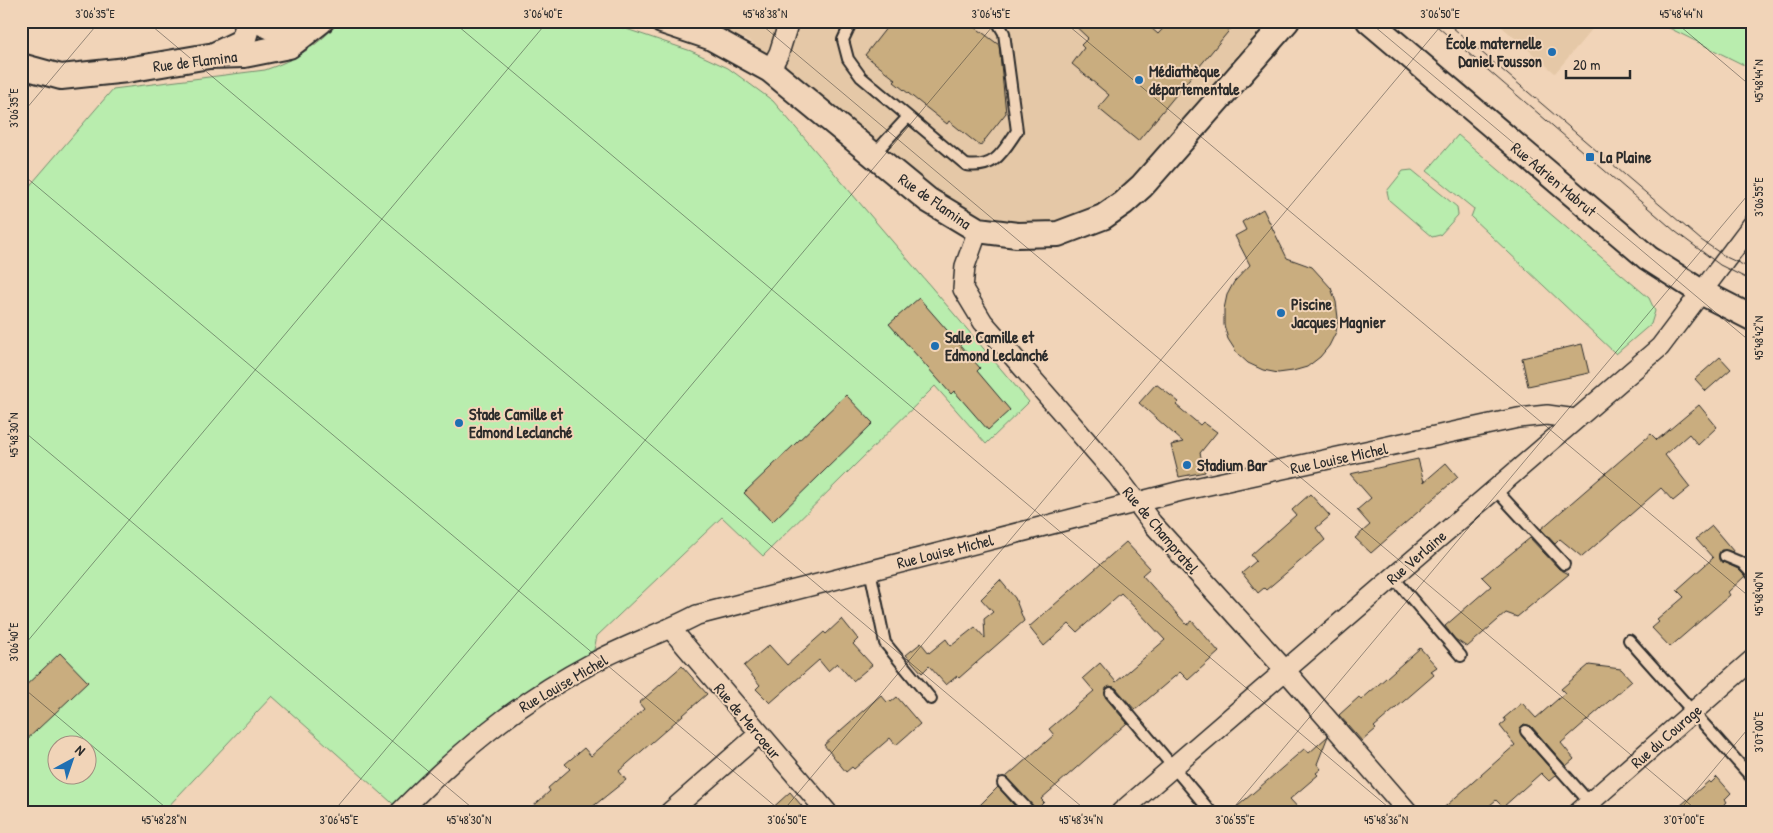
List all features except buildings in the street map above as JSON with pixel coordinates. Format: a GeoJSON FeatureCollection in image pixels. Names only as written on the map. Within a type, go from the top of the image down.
{"type":"FeatureCollection","features":[{"type":"Feature","properties":{"kind":"street"},"geometry":{"type":"LineString","coordinates":[[210,56],[242,41],[249,21]]}},
{"type":"Feature","properties":{"kind":"street"},"geometry":{"type":"LineString","coordinates":[[258,21],[278,30],[303,21]]}},
{"type":"Feature","properties":{"kind":"street","name":"Rue de Flamina"},"geometry":{"type":"LineString","coordinates":[[21,85],[61,77],[127,70],[210,56],[244,55],[289,46],[321,21]]}},
{"type":"Feature","properties":{"kind":"street","name":"Rue de Flamina"},"geometry":{"type":"LineString","coordinates":[[662,21],[712,29],[770,70],[928,200],[978,230],[1017,235],[1058,234],[1103,217],[1124,203],[1142,186],[1287,21]]}},
{"type":"Feature","properties":{"kind":"street"},"geometry":{"type":"LineString","coordinates":[[770,70],[780,53],[789,21]]}},
{"type":"Feature","properties":{"kind":"street","name":"Rue Adrien Mabrut"},"geometry":{"type":"LineString","coordinates":[[1370,21],[1648,258],[1701,292],[1752,318]]}},
{"type":"Feature","properties":{"kind":"street","name":"Rue de Flamina"},"geometry":{"type":"LineString","coordinates":[[21,66],[61,77]]}},
{"type":"Feature","properties":{"kind":"street","name":"Rue Verlaine"},"geometry":{"type":"LineString","coordinates":[[1121,812],[1660,348],[1752,225]]}},
{"type":"Feature","properties":{"kind":"street","name":"Rue de Champratel"},"geometry":{"type":"LineString","coordinates":[[978,230],[965,266],[963,289],[983,322],[1117,476],[1152,523],[1408,812]]}},
{"type":"Feature","properties":{"kind":"street","name":"Rue Louise Michel"},"geometry":{"type":"LineString","coordinates":[[400,812],[446,764],[501,719],[591,663],[671,629],[698,615],[1136,502],[1518,418],[1548,415],[1576,419]]}},
{"type":"Feature","properties":{"kind":"street","name":"Rue de Mercoeur"},"geometry":{"type":"LineString","coordinates":[[671,629],[826,812]]}},
{"type":"Feature","properties":{"kind":"street","name":"Rue du Courage"},"geometry":{"type":"LineString","coordinates":[[1589,809],[1752,660]]}},
{"type":"Feature","properties":{"kind":"street"},"geometry":{"type":"LineString","coordinates":[[670,812],[759,734]]}},
{"type":"Feature","properties":{"kind":"lane"},"geometry":{"type":"LineString","coordinates":[[856,21],[850,25],[843,40],[848,60],[861,77],[907,118],[966,165],[981,167],[1000,156],[1016,131],[1004,33],[997,21]]}},
{"type":"Feature","properties":{"kind":"lane"},"geometry":{"type":"LineString","coordinates":[[873,155],[907,118]]}},
{"type":"Feature","properties":{"kind":"lane"},"geometry":{"type":"LineString","coordinates":[[1495,489],[1564,564]]}},
{"type":"Feature","properties":{"kind":"lane"},"geometry":{"type":"LineString","coordinates":[[1725,556],[1742,563],[1752,574]]}},
{"type":"Feature","properties":{"kind":"lane"},"geometry":{"type":"LineString","coordinates":[[870,570],[885,643],[931,699]]}},
{"type":"Feature","properties":{"kind":"lane"},"geometry":{"type":"LineString","coordinates":[[1393,577],[1461,656]]}},
{"type":"Feature","properties":{"kind":"lane"},"geometry":{"type":"LineString","coordinates":[[1629,640],[1752,778]]}},
{"type":"Feature","properties":{"kind":"lane"},"geometry":{"type":"LineString","coordinates":[[1111,693],[1211,812]]}},
{"type":"Feature","properties":{"kind":"lane"},"geometry":{"type":"LineString","coordinates":[[1526,731],[1589,809]]}},
{"type":"Feature","properties":{"kind":"lane"},"geometry":{"type":"LineString","coordinates":[[1004,782],[1030,812]]}},
{"type":"Feature","properties":{"kind":"shaded area"},"geometry":{"type":"Polygon","coordinates":[[[702,21],[1287,21],[1142,186],[1058,234],[978,230],[873,155],[750,41],[702,21]]]}},
{"type":"Feature","properties":{"kind":"shaded area","name":"École maternelle Daniel Fousson"},"geometry":{"type":"Polygon","coordinates":[[[1495,21],[1599,21],[1555,73],[1495,21]]]}},
{"type":"Feature","properties":{"kind":"green space","name":"Stade Camille et Edmond Leclanché"},"geometry":{"type":"Polygon","coordinates":[[[340,21],[603,21],[691,51],[728,68],[773,101],[1029,402],[986,444],[935,386],[763,556],[722,517],[597,636],[591,663],[400,810],[272,696],[163,812],[21,812],[21,196],[113,89],[265,70],[286,62],[306,51],[340,21]]]}},
{"type":"Feature","properties":{"kind":"green space"},"geometry":{"type":"Polygon","coordinates":[[[1655,21],[1752,21],[1752,69],[1655,21]]]}},
{"type":"Feature","properties":{"kind":"green space"},"geometry":{"type":"Polygon","coordinates":[[[1458,135],[1649,298],[1655,311],[1651,324],[1616,354],[1471,217],[1474,209],[1427,171],[1458,135]]]}},
{"type":"Feature","properties":{"kind":"green space"},"geometry":{"type":"Polygon","coordinates":[[[1412,170],[1457,207],[1458,215],[1440,235],[1432,237],[1389,200],[1387,191],[1403,171],[1412,170]]]}},
{"type":"Feature","properties":{"kind":"tram line"},"geometry":{"type":"LineString","coordinates":[[1431,21],[1676,232],[1720,265],[1752,281]]}},
{"type":"Feature","properties":{"kind":"tram line"},"geometry":{"type":"LineString","coordinates":[[1445,21],[1701,240],[1726,257],[1752,269]]}},
{"type":"Feature","properties":{"kind":"place","name":"École maternelle Daniel Fousson"},"geometry":{"type":"Point","coordinates":[1552,52]}},
{"type":"Feature","properties":{"kind":"place","name":"Médiathèque départementale"},"geometry":{"type":"Point","coordinates":[1139,80]}},
{"type":"Feature","properties":{"kind":"place","name":"La Plaine"},"geometry":{"type":"Point","coordinates":[1590,157]}},
{"type":"Feature","properties":{"kind":"place","name":"Piscine Jacques Magnier"},"geometry":{"type":"Point","coordinates":[1281,313]}},
{"type":"Feature","properties":{"kind":"place","name":"Salle Camille et Edmond Leclanché"},"geometry":{"type":"Point","coordinates":[935,346]}},
{"type":"Feature","properties":{"kind":"place","name":"Stade Camille et Edmond Leclanché"},"geometry":{"type":"Point","coordinates":[459,423]}},
{"type":"Feature","properties":{"kind":"place","name":"Stadium Bar"},"geometry":{"type":"Point","coordinates":[1187,465]}}]}
